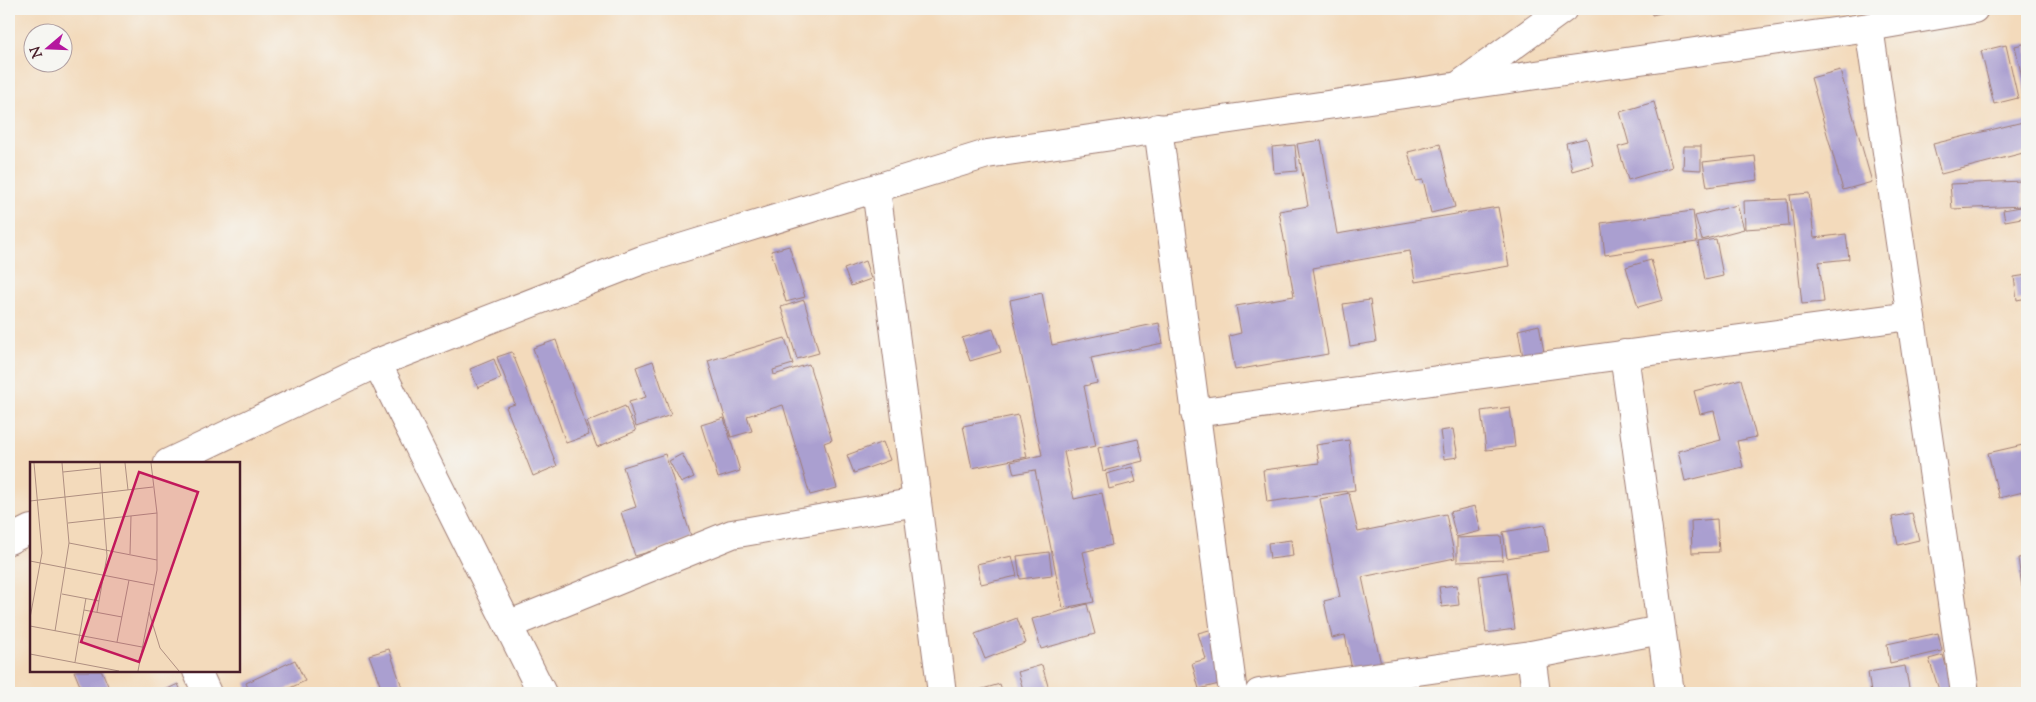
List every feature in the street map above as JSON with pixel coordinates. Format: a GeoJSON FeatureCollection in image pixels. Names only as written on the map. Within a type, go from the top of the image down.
{"type":"FeatureCollection","features":[{"type":"Feature","properties":{"kind":"street"},"geometry":{"type":"LineString","coordinates":[[1459,85],[1563,9]]}},
{"type":"Feature","properties":{"kind":"street"},"geometry":{"type":"LineString","coordinates":[[170,462],[377,363],[642,260],[987,154],[1869,26],[1974,9]]}},
{"type":"Feature","properties":{"kind":"street"},"geometry":{"type":"LineString","coordinates":[[1869,26],[1965,693]]}},
{"type":"Feature","properties":{"kind":"street"},"geometry":{"type":"LineString","coordinates":[[1158,128],[1233,693]]}},
{"type":"Feature","properties":{"kind":"street"},"geometry":{"type":"LineString","coordinates":[[876,189],[942,693]]}},
{"type":"Feature","properties":{"kind":"street"},"geometry":{"type":"LineString","coordinates":[[1195,412],[1910,316]]}},
{"type":"Feature","properties":{"kind":"street"},"geometry":{"type":"LineString","coordinates":[[1624,354],[1670,693]]}},
{"type":"Feature","properties":{"kind":"street"},"geometry":{"type":"LineString","coordinates":[[377,363],[542,693]]}},
{"type":"Feature","properties":{"kind":"street"},"geometry":{"type":"LineString","coordinates":[[508,625],[732,534],[917,502]]}},
{"type":"Feature","properties":{"kind":"street"},"geometry":{"type":"LineString","coordinates":[[9,540],[30,530]]}},
{"type":"Feature","properties":{"kind":"street"},"geometry":{"type":"LineString","coordinates":[[1259,693],[1531,654],[1661,630]]}},
{"type":"Feature","properties":{"kind":"street"},"geometry":{"type":"LineString","coordinates":[[1531,654],[1536,693]]}},
{"type":"Feature","properties":{"kind":"street"},"geometry":{"type":"LineString","coordinates":[[196,672],[207,693]]}},
{"type":"Feature","properties":{"kind":"building"},"geometry":{"type":"Polygon","coordinates":[[[1651,9],[1674,9],[1674,10],[1652,15],[1651,9]]]}},
{"type":"Feature","properties":{"kind":"building"},"geometry":{"type":"Polygon","coordinates":[[[2027,43],[2027,96],[2026,96],[2015,46],[2027,43]]]}},
{"type":"Feature","properties":{"kind":"building"},"geometry":{"type":"Polygon","coordinates":[[[2006,45],[2018,98],[1994,104],[1981,51],[2006,45]]]}},
{"type":"Feature","properties":{"kind":"building"},"geometry":{"type":"Polygon","coordinates":[[[1840,70],[1872,182],[1843,190],[1811,78],[1840,70]]]}},
{"type":"Feature","properties":{"kind":"building"},"geometry":{"type":"Polygon","coordinates":[[[1654,102],[1672,167],[1628,180],[1618,147],[1629,144],[1620,112],[1654,102]]]}},
{"type":"Feature","properties":{"kind":"building"},"geometry":{"type":"Polygon","coordinates":[[[2027,121],[2027,152],[1941,174],[1933,144],[2027,121]]]}},
{"type":"Feature","properties":{"kind":"building"},"geometry":{"type":"Polygon","coordinates":[[[1587,138],[1593,165],[1572,171],[1566,143],[1587,138]]]}},
{"type":"Feature","properties":{"kind":"building"},"geometry":{"type":"Polygon","coordinates":[[[1321,140],[1337,234],[1498,207],[1509,266],[1415,282],[1410,251],[1313,268],[1328,354],[1235,370],[1229,336],[1241,333],[1236,306],[1294,296],[1279,211],[1308,206],[1297,144],[1321,140]]]}},
{"type":"Feature","properties":{"kind":"building"},"geometry":{"type":"Polygon","coordinates":[[[1440,144],[1455,207],[1431,213],[1423,180],[1416,181],[1408,152],[1440,144]]]}},
{"type":"Feature","properties":{"kind":"building"},"geometry":{"type":"Polygon","coordinates":[[[1295,145],[1297,171],[1274,173],[1272,147],[1295,145]]]}},
{"type":"Feature","properties":{"kind":"building"},"geometry":{"type":"Polygon","coordinates":[[[1684,146],[1701,146],[1701,170],[1683,169],[1684,146]]]}},
{"type":"Feature","properties":{"kind":"building"},"geometry":{"type":"Polygon","coordinates":[[[1755,156],[1758,180],[1707,187],[1703,162],[1755,156]]]}},
{"type":"Feature","properties":{"kind":"building"},"geometry":{"type":"Polygon","coordinates":[[[2022,181],[2023,206],[1952,209],[1950,184],[2022,181]]]}},
{"type":"Feature","properties":{"kind":"building"},"geometry":{"type":"Polygon","coordinates":[[[1809,193],[1814,238],[1846,234],[1849,259],[1819,262],[1824,302],[1802,304],[1790,195],[1809,193]]]}},
{"type":"Feature","properties":{"kind":"building"},"geometry":{"type":"Polygon","coordinates":[[[1787,199],[1789,226],[1745,229],[1744,201],[1787,199]]]}},
{"type":"Feature","properties":{"kind":"building"},"geometry":{"type":"Polygon","coordinates":[[[1737,205],[1744,229],[1702,240],[1695,216],[1737,205]]]}},
{"type":"Feature","properties":{"kind":"building"},"geometry":{"type":"Polygon","coordinates":[[[2027,206],[2027,217],[2005,221],[2003,210],[2027,206]]]}},
{"type":"Feature","properties":{"kind":"building"},"geometry":{"type":"Polygon","coordinates":[[[1693,211],[1697,242],[1605,255],[1601,223],[1693,211]]]}},
{"type":"Feature","properties":{"kind":"building"},"geometry":{"type":"Polygon","coordinates":[[[1716,239],[1723,276],[1705,280],[1698,242],[1716,239]]]}},
{"type":"Feature","properties":{"kind":"building"},"geometry":{"type":"Polygon","coordinates":[[[789,246],[805,297],[786,302],[771,251],[789,246]]]}},
{"type":"Feature","properties":{"kind":"building"},"geometry":{"type":"Polygon","coordinates":[[[1651,260],[1663,300],[1638,307],[1626,267],[1651,260]]]}},
{"type":"Feature","properties":{"kind":"building"},"geometry":{"type":"Polygon","coordinates":[[[865,261],[871,279],[851,286],[844,269],[865,261]]]}},
{"type":"Feature","properties":{"kind":"building"},"geometry":{"type":"Polygon","coordinates":[[[2027,275],[2027,298],[2017,300],[2014,277],[2027,275]]]}},
{"type":"Feature","properties":{"kind":"building"},"geometry":{"type":"Polygon","coordinates":[[[1042,293],[1052,345],[1159,323],[1163,343],[1091,358],[1097,383],[1084,386],[1096,446],[1064,452],[1074,499],[1102,493],[1112,545],[1083,552],[1094,602],[1063,608],[1035,470],[1014,474],[1011,462],[1042,455],[1010,300],[1042,293]]]}},
{"type":"Feature","properties":{"kind":"building"},"geometry":{"type":"Polygon","coordinates":[[[804,300],[819,353],[797,359],[781,307],[804,300]]]}},
{"type":"Feature","properties":{"kind":"building"},"geometry":{"type":"Polygon","coordinates":[[[1370,300],[1376,342],[1350,346],[1343,304],[1370,300]]]}},
{"type":"Feature","properties":{"kind":"building"},"geometry":{"type":"Polygon","coordinates":[[[1539,325],[1544,352],[1523,357],[1518,330],[1539,325]]]}},
{"type":"Feature","properties":{"kind":"building"},"geometry":{"type":"Polygon","coordinates":[[[993,329],[1001,352],[970,361],[962,338],[993,329]]]}},
{"type":"Feature","properties":{"kind":"building"},"geometry":{"type":"Polygon","coordinates":[[[785,338],[793,364],[773,370],[774,375],[809,364],[832,440],[824,443],[837,488],[810,495],[783,405],[747,416],[752,431],[731,437],[708,361],[785,338]]]}},
{"type":"Feature","properties":{"kind":"building"},"geometry":{"type":"Polygon","coordinates":[[[556,340],[589,435],[566,443],[533,348],[556,340]]]}},
{"type":"Feature","properties":{"kind":"building"},"geometry":{"type":"Polygon","coordinates":[[[512,352],[557,466],[533,476],[506,407],[515,404],[497,357],[512,352]]]}},
{"type":"Feature","properties":{"kind":"building"},"geometry":{"type":"Polygon","coordinates":[[[494,359],[501,378],[478,388],[470,369],[494,359]]]}},
{"type":"Feature","properties":{"kind":"building"},"geometry":{"type":"Polygon","coordinates":[[[653,361],[671,415],[636,427],[629,402],[646,397],[636,367],[653,361]]]}},
{"type":"Feature","properties":{"kind":"building"},"geometry":{"type":"Polygon","coordinates":[[[1741,379],[1756,437],[1737,441],[1743,467],[1685,481],[1678,451],[1721,440],[1714,411],[1700,414],[1694,391],[1741,379]]]}},
{"type":"Feature","properties":{"kind":"building"},"geometry":{"type":"Polygon","coordinates":[[[625,406],[636,431],[597,447],[587,422],[625,406]]]}},
{"type":"Feature","properties":{"kind":"building"},"geometry":{"type":"Polygon","coordinates":[[[1510,407],[1515,447],[1486,450],[1481,411],[1510,407]]]}},
{"type":"Feature","properties":{"kind":"building"},"geometry":{"type":"Polygon","coordinates":[[[1018,415],[1027,457],[972,468],[963,426],[1018,415]]]}},
{"type":"Feature","properties":{"kind":"building"},"geometry":{"type":"Polygon","coordinates":[[[724,418],[740,471],[718,478],[701,425],[724,418]]]}},
{"type":"Feature","properties":{"kind":"building"},"geometry":{"type":"Polygon","coordinates":[[[1453,429],[1458,457],[1444,459],[1440,431],[1453,429]]]}},
{"type":"Feature","properties":{"kind":"building"},"geometry":{"type":"Polygon","coordinates":[[[1138,439],[1143,461],[1103,471],[1098,448],[1138,439]]]}},
{"type":"Feature","properties":{"kind":"building"},"geometry":{"type":"Polygon","coordinates":[[[1349,440],[1355,490],[1267,502],[1263,470],[1319,463],[1316,445],[1349,440]]]}},
{"type":"Feature","properties":{"kind":"building"},"geometry":{"type":"Polygon","coordinates":[[[883,442],[890,460],[854,473],[847,455],[883,442]]]}},
{"type":"Feature","properties":{"kind":"building"},"geometry":{"type":"Polygon","coordinates":[[[2027,444],[2027,491],[1999,498],[1988,453],[2027,444]]]}},
{"type":"Feature","properties":{"kind":"building"},"geometry":{"type":"Polygon","coordinates":[[[665,454],[692,539],[635,556],[621,512],[636,507],[623,467],[665,454]]]}},
{"type":"Feature","properties":{"kind":"building"},"geometry":{"type":"Polygon","coordinates":[[[682,454],[694,477],[681,483],[669,461],[682,454]]]}},
{"type":"Feature","properties":{"kind":"building"},"geometry":{"type":"Polygon","coordinates":[[[1132,467],[1136,482],[1109,489],[1106,474],[1132,467]]]}},
{"type":"Feature","properties":{"kind":"building"},"geometry":{"type":"Polygon","coordinates":[[[1349,493],[1358,532],[1446,514],[1455,558],[1362,577],[1382,669],[1353,675],[1345,635],[1332,638],[1324,601],[1340,597],[1320,499],[1349,493]]]}},
{"type":"Feature","properties":{"kind":"building"},"geometry":{"type":"Polygon","coordinates":[[[1475,506],[1481,531],[1456,537],[1450,512],[1475,506]]]}},
{"type":"Feature","properties":{"kind":"building"},"geometry":{"type":"Polygon","coordinates":[[[1912,513],[1919,540],[1898,545],[1892,517],[1912,513]]]}},
{"type":"Feature","properties":{"kind":"building"},"geometry":{"type":"Polygon","coordinates":[[[1717,519],[1719,552],[1692,553],[1691,521],[1717,519]]]}},
{"type":"Feature","properties":{"kind":"building"},"geometry":{"type":"Polygon","coordinates":[[[1545,525],[1549,551],[1507,558],[1503,532],[1545,525]]]}},
{"type":"Feature","properties":{"kind":"building"},"geometry":{"type":"Polygon","coordinates":[[[1501,536],[1503,560],[1457,562],[1457,538],[1501,536]]]}},
{"type":"Feature","properties":{"kind":"building"},"geometry":{"type":"Polygon","coordinates":[[[1291,540],[1293,556],[1270,559],[1268,543],[1291,540]]]}},
{"type":"Feature","properties":{"kind":"building"},"geometry":{"type":"Polygon","coordinates":[[[1049,552],[1052,575],[1020,579],[1017,556],[1049,552]]]}},
{"type":"Feature","properties":{"kind":"building"},"geometry":{"type":"Polygon","coordinates":[[[1012,556],[1017,576],[981,584],[977,564],[1012,556]]]}},
{"type":"Feature","properties":{"kind":"building"},"geometry":{"type":"Polygon","coordinates":[[[2027,557],[2027,587],[2022,587],[2018,558],[2027,557]]]}},
{"type":"Feature","properties":{"kind":"building"},"geometry":{"type":"Polygon","coordinates":[[[1507,572],[1515,629],[1486,633],[1479,576],[1507,572]]]}},
{"type":"Feature","properties":{"kind":"building"},"geometry":{"type":"Polygon","coordinates":[[[1457,585],[1459,605],[1442,607],[1439,587],[1457,585]]]}},
{"type":"Feature","properties":{"kind":"building"},"geometry":{"type":"Polygon","coordinates":[[[1087,604],[1095,634],[1041,649],[1032,619],[1087,604]]]}},
{"type":"Feature","properties":{"kind":"building"},"geometry":{"type":"Polygon","coordinates":[[[1017,618],[1026,643],[985,659],[975,634],[1017,618]]]}},
{"type":"Feature","properties":{"kind":"building"},"geometry":{"type":"Polygon","coordinates":[[[1213,629],[1227,682],[1199,689],[1192,663],[1206,659],[1198,633],[1213,629]]]}},
{"type":"Feature","properties":{"kind":"building"},"geometry":{"type":"Polygon","coordinates":[[[1938,633],[1942,651],[1890,663],[1887,644],[1938,633]]]}},
{"type":"Feature","properties":{"kind":"building"},"geometry":{"type":"Polygon","coordinates":[[[389,649],[404,693],[383,693],[369,655],[389,649]]]}},
{"type":"Feature","properties":{"kind":"building"},"geometry":{"type":"Polygon","coordinates":[[[1943,655],[1954,693],[1940,693],[1929,659],[1943,655]]]}},
{"type":"Feature","properties":{"kind":"building"},"geometry":{"type":"Polygon","coordinates":[[[295,660],[305,681],[279,693],[250,693],[246,683],[295,660]]]}},
{"type":"Feature","properties":{"kind":"building"},"geometry":{"type":"Polygon","coordinates":[[[1042,665],[1050,693],[1024,693],[1018,672],[1042,665]]]}},
{"type":"Feature","properties":{"kind":"building"},"geometry":{"type":"Polygon","coordinates":[[[1905,666],[1910,693],[1871,693],[1868,672],[1905,666]]]}},
{"type":"Feature","properties":{"kind":"building"},"geometry":{"type":"Polygon","coordinates":[[[74,672],[102,672],[111,693],[83,693],[74,672]]]}},
{"type":"Feature","properties":{"kind":"building"},"geometry":{"type":"Polygon","coordinates":[[[178,684],[182,693],[159,693],[178,684]]]}},
{"type":"Feature","properties":{"kind":"building"},"geometry":{"type":"Polygon","coordinates":[[[1000,684],[1003,693],[980,693],[979,690],[1000,684]]]}},
{"type":"Feature","properties":{"kind":"building"},"geometry":{"type":"Polygon","coordinates":[[[1779,688],[1780,693],[1758,693],[1758,692],[1779,688]]]}}]}
